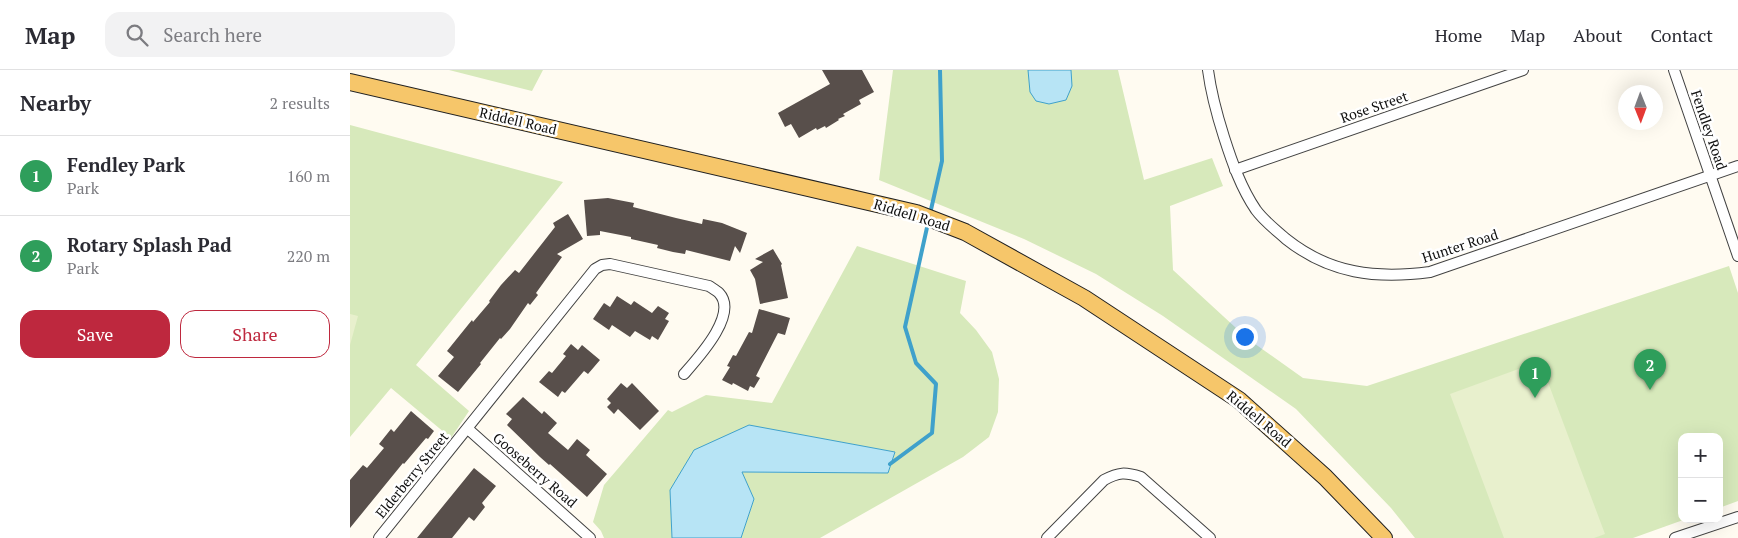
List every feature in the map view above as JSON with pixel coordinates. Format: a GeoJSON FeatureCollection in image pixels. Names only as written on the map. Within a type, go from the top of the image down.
{"type":"FeatureCollection","features":[{"type":"Feature","properties":{"kind":"main road","name":"Riddell Road"},"geometry":{"type":"LineString","coordinates":[[350,82],[916,213],[965,232],[1084,298],[1239,400],[1325,477],[1384,538]]}},
{"type":"Feature","properties":{"kind":"street","name":"Hunter Road"},"geometry":{"type":"LineString","coordinates":[[1208,70],[1219,121],[1236,170],[1243,187],[1257,211],[1274,229],[1298,248],[1332,266],[1349,271],[1383,276],[1403,276],[1430,272],[1738,166]]}},
{"type":"Feature","properties":{"kind":"street","name":"Rose Street"},"geometry":{"type":"LineString","coordinates":[[1236,170],[1523,70]]}},
{"type":"Feature","properties":{"kind":"street","name":"Fendley Road"},"geometry":{"type":"LineString","coordinates":[[1674,70],[1738,256]]}},
{"type":"Feature","properties":{"kind":"street","name":"Elderberry Street"},"geometry":{"type":"LineString","coordinates":[[379,538],[595,269],[610,264],[709,286],[720,294],[725,306],[725,315],[704,351],[684,374]]}},
{"type":"Feature","properties":{"kind":"street","name":"Gooseberry Road"},"geometry":{"type":"LineString","coordinates":[[468,429],[587,535]]}},
{"type":"Feature","properties":{"kind":"street"},"geometry":{"type":"LineString","coordinates":[[1047,538],[1104,480],[1116,474],[1129,473],[1141,478],[1210,538]]}},
{"type":"Feature","properties":{"kind":"street"},"geometry":{"type":"LineString","coordinates":[[1675,538],[1738,517]]}},
{"type":"Feature","properties":{"kind":"green space"},"geometry":{"type":"Polygon","coordinates":[[[449,70],[543,70],[532,91],[449,70]]]}},
{"type":"Feature","properties":{"kind":"green space"},"geometry":{"type":"Polygon","coordinates":[[[893,70],[1118,70],[1144,180],[1212,158],[1223,186],[1170,206],[1173,270],[1248,339],[1303,378],[1367,386],[1729,266],[1738,293],[1738,501],[1723,507],[1723,433],[1678,433],[1678,522],[1633,538],[1415,538],[1391,508],[1296,409],[1163,316],[1096,274],[1024,239],[879,180],[893,70]]]}},
{"type":"Feature","properties":{"kind":"green space"},"geometry":{"type":"Polygon","coordinates":[[[350,125],[563,182],[416,365],[469,411],[451,438],[391,388],[350,437],[350,125]]]}},
{"type":"Feature","properties":{"kind":"green space"},"geometry":{"type":"Polygon","coordinates":[[[857,246],[966,281],[960,313],[976,330],[992,352],[999,379],[998,412],[989,437],[963,457],[820,538],[741,538],[754,499],[741,472],[888,473],[895,452],[749,426],[670,490],[672,538],[604,538],[593,522],[604,485],[668,410],[672,412],[706,395],[772,403],[857,246]]]}},
{"type":"Feature","properties":{"kind":"green space"},"geometry":{"type":"Polygon","coordinates":[[[350,314],[358,316],[350,345],[350,314]]]}},
{"type":"Feature","properties":{"kind":"green space"},"geometry":{"type":"Polygon","coordinates":[[[1540,361],[1605,534],[1594,538],[1504,538],[1450,394],[1540,361]]]}},
{"type":"Feature","properties":{"kind":"water"},"geometry":{"type":"Polygon","coordinates":[[[1028,70],[1071,70],[1072,86],[1066,100],[1049,104],[1036,101],[1030,92],[1028,70]]]}},
{"type":"Feature","properties":{"kind":"water"},"geometry":{"type":"Polygon","coordinates":[[[749,425],[895,452],[888,473],[742,472],[754,499],[741,538],[672,538],[670,490],[694,450],[749,425]]]}},
{"type":"Feature","properties":{"kind":"building"},"geometry":{"type":"Polygon","coordinates":[[[822,70],[862,70],[874,92],[859,100],[861,104],[843,114],[845,116],[826,128],[825,126],[817,130],[816,128],[799,138],[791,124],[785,127],[778,113],[830,84],[822,70]]]}},
{"type":"Feature","properties":{"kind":"building"},"geometry":{"type":"Polygon","coordinates":[[[608,198],[634,203],[633,207],[702,224],[703,219],[722,223],[747,233],[740,253],[735,246],[730,261],[686,250],[685,254],[673,252],[657,248],[658,245],[631,239],[631,237],[600,231],[600,235],[587,236],[584,200],[608,198]]]}},
{"type":"Feature","properties":{"kind":"building"},"geometry":{"type":"Polygon","coordinates":[[[568,214],[583,239],[557,254],[562,257],[536,293],[538,295],[530,305],[528,303],[510,329],[500,338],[458,392],[438,376],[454,357],[447,351],[472,320],[473,322],[490,302],[501,285],[515,270],[519,273],[555,227],[553,223],[568,214]]]}},
{"type":"Feature","properties":{"kind":"building"},"geometry":{"type":"Polygon","coordinates":[[[773,249],[782,264],[788,298],[760,304],[755,279],[750,270],[763,262],[755,259],[773,249]]]}},
{"type":"Feature","properties":{"kind":"building"},"geometry":{"type":"Polygon","coordinates":[[[617,296],[631,305],[634,301],[652,313],[658,306],[669,313],[665,319],[669,321],[658,340],[652,336],[650,340],[635,331],[630,337],[612,325],[609,330],[593,319],[604,303],[610,307],[617,296]]]}},
{"type":"Feature","properties":{"kind":"building"},"geometry":{"type":"Polygon","coordinates":[[[759,309],[790,318],[785,335],[778,333],[756,376],[760,378],[754,388],[750,386],[748,391],[733,383],[732,385],[722,380],[730,367],[727,366],[733,355],[736,356],[749,332],[752,333],[759,309]]]}},
{"type":"Feature","properties":{"kind":"building"},"geometry":{"type":"Polygon","coordinates":[[[571,344],[578,350],[582,345],[600,360],[588,374],[584,371],[565,393],[562,391],[558,397],[539,382],[549,371],[552,373],[566,356],[563,354],[571,344]]]}},
{"type":"Feature","properties":{"kind":"building"},"geometry":{"type":"Polygon","coordinates":[[[621,383],[627,388],[632,383],[659,411],[640,430],[618,409],[614,414],[607,407],[611,403],[607,399],[621,383]]]}},
{"type":"Feature","properties":{"kind":"building"},"geometry":{"type":"Polygon","coordinates":[[[523,397],[542,414],[544,411],[557,423],[548,433],[568,450],[577,439],[590,450],[586,455],[607,474],[587,497],[540,457],[507,425],[512,419],[506,414],[523,397]]]}},
{"type":"Feature","properties":{"kind":"building"},"geometry":{"type":"Polygon","coordinates":[[[411,411],[434,431],[403,463],[350,528],[350,480],[363,465],[367,468],[384,448],[379,444],[391,429],[394,432],[411,411]]]}},
{"type":"Feature","properties":{"kind":"building"},"geometry":{"type":"Polygon","coordinates":[[[474,468],[496,486],[482,503],[485,507],[474,521],[469,517],[452,538],[417,538],[474,468]]]}},
{"type":"Feature","properties":{"kind":"waterway"},"geometry":{"type":"LineString","coordinates":[[930,214],[942,161],[940,70]]}},
{"type":"Feature","properties":{"kind":"waterway"},"geometry":{"type":"LineString","coordinates":[[890,464],[932,433],[936,384],[916,363],[905,327],[928,223]]}},
{"type":"Feature","properties":{"kind":"place","name":"Rotary Splash Pad"},"geometry":{"type":"Point","coordinates":[1650,390]}},
{"type":"Feature","properties":{"kind":"place","name":"Fendley Park"},"geometry":{"type":"Point","coordinates":[1535,398]}}]}
